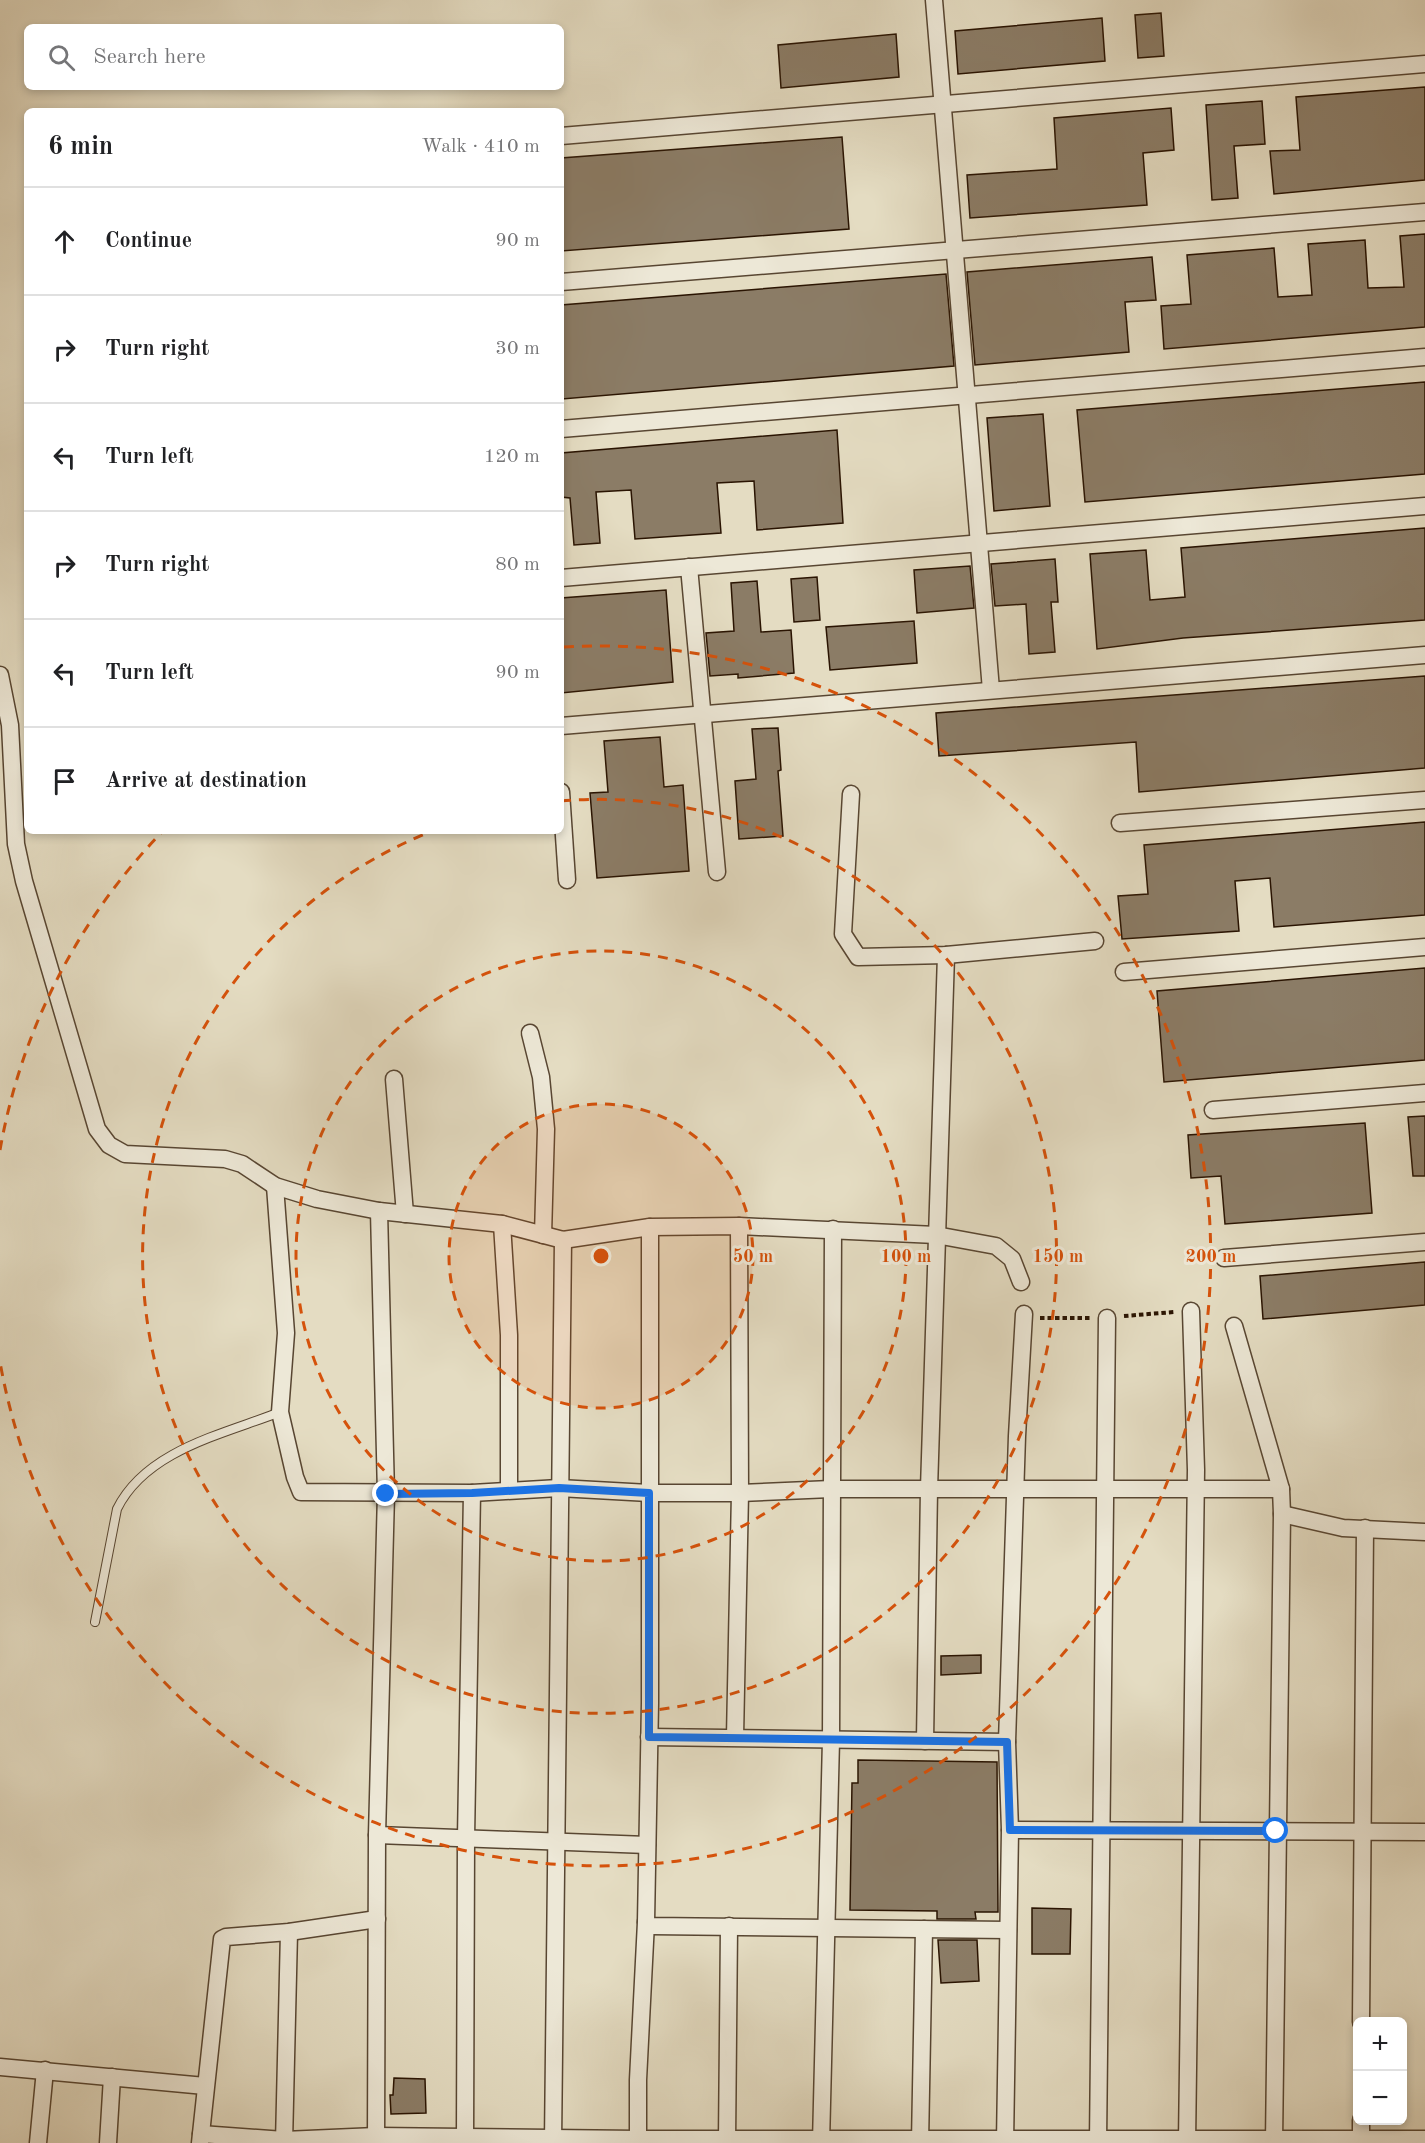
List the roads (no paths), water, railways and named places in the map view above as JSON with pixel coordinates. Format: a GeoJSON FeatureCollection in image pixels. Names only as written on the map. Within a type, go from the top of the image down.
{"type":"FeatureCollection","features":[{"type":"Feature","properties":{"kind":"street"},"geometry":{"type":"LineString","coordinates":[[934,0],[991,690]]}},
{"type":"Feature","properties":{"kind":"street"},"geometry":{"type":"LineString","coordinates":[[564,136],[1425,64]]}},
{"type":"Feature","properties":{"kind":"street"},"geometry":{"type":"LineString","coordinates":[[564,282],[1425,212]]}},
{"type":"Feature","properties":{"kind":"street"},"geometry":{"type":"LineString","coordinates":[[564,429],[1425,357]]}},
{"type":"Feature","properties":{"kind":"street"},"geometry":{"type":"LineString","coordinates":[[564,578],[1425,506]]}},
{"type":"Feature","properties":{"kind":"street"},"geometry":{"type":"LineString","coordinates":[[689,567],[717,872]]}},
{"type":"Feature","properties":{"kind":"street"},"geometry":{"type":"LineString","coordinates":[[564,726],[1425,655]]}},
{"type":"Feature","properties":{"kind":"street"},"geometry":{"type":"LineString","coordinates":[[0,675],[10,725],[18,853],[60,1005],[102,1137],[109,1145],[125,1154],[225,1159],[242,1164],[275,1186],[317,1199],[380,1211],[502,1224],[563,1240],[650,1227],[739,1226],[936,1235],[996,1246],[1012,1259],[1021,1282]]}},
{"type":"Feature","properties":{"kind":"street"},"geometry":{"type":"LineString","coordinates":[[851,794],[843,934],[851,950],[858,957],[946,955],[1095,941]]}},
{"type":"Feature","properties":{"kind":"street"},"geometry":{"type":"LineString","coordinates":[[1120,823],[1425,800]]}},
{"type":"Feature","properties":{"kind":"street"},"geometry":{"type":"LineString","coordinates":[[564,834],[567,880]]}},
{"type":"Feature","properties":{"kind":"street"},"geometry":{"type":"LineString","coordinates":[[1124,972],[1425,947]]}},
{"type":"Feature","properties":{"kind":"street"},"geometry":{"type":"LineString","coordinates":[[925,1741],[929,1488],[946,955]]}},
{"type":"Feature","properties":{"kind":"street"},"geometry":{"type":"LineString","coordinates":[[531,1033],[541,1077],[546,1129],[543,1234]]}},
{"type":"Feature","properties":{"kind":"street"},"geometry":{"type":"LineString","coordinates":[[394,1079],[405,1214]]}},
{"type":"Feature","properties":{"kind":"street"},"geometry":{"type":"LineString","coordinates":[[1213,1110],[1425,1093]]}},
{"type":"Feature","properties":{"kind":"street"},"geometry":{"type":"LineString","coordinates":[[275,1186],[286,1333],[280,1412],[292,1466],[301,1492],[472,1493],[559,1488],[649,1493],[929,1488],[1016,1490],[1106,1488],[1195,1491],[1281,1489]]}},
{"type":"Feature","properties":{"kind":"street"},"geometry":{"type":"LineString","coordinates":[[376,2140],[378,1835],[386,1494],[380,1211]]}},
{"type":"Feature","properties":{"kind":"street"},"geometry":{"type":"LineString","coordinates":[[502,1224],[508,1335],[509,1490]]}},
{"type":"Feature","properties":{"kind":"street"},"geometry":{"type":"LineString","coordinates":[[735,1737],[740,1493],[739,1226]]}},
{"type":"Feature","properties":{"kind":"street"},"geometry":{"type":"LineString","coordinates":[[638,2141],[638,2080],[646,1922],[649,1737],[650,1227]]}},
{"type":"Feature","properties":{"kind":"street"},"geometry":{"type":"LineString","coordinates":[[821,2141],[831,1740],[833,1229]]}},
{"type":"Feature","properties":{"kind":"street"},"geometry":{"type":"LineString","coordinates":[[553,2140],[563,1240]]}},
{"type":"Feature","properties":{"kind":"street"},"geometry":{"type":"LineString","coordinates":[[1224,1258],[1425,1242]]}},
{"type":"Feature","properties":{"kind":"street"},"geometry":{"type":"LineString","coordinates":[[1187,2141],[1195,1491],[1191,1311]]}},
{"type":"Feature","properties":{"kind":"street"},"geometry":{"type":"LineString","coordinates":[[1005,2141],[1010,1830],[1007,1742],[1024,1314]]}},
{"type":"Feature","properties":{"kind":"street"},"geometry":{"type":"LineString","coordinates":[[1098,2141],[1107,1317]]}},
{"type":"Feature","properties":{"kind":"street"},"geometry":{"type":"LineString","coordinates":[[1234,1326],[1281,1489],[1274,2141]]}},
{"type":"Feature","properties":{"kind":"street"},"geometry":{"type":"LineString","coordinates":[[465,2140],[466,1838],[472,1493]]}},
{"type":"Feature","properties":{"kind":"street"},"geometry":{"type":"LineString","coordinates":[[1282,1514],[1343,1528],[1425,1532]]}},
{"type":"Feature","properties":{"kind":"street"},"geometry":{"type":"LineString","coordinates":[[1362,2017],[1365,1528]]}},
{"type":"Feature","properties":{"kind":"street"},"geometry":{"type":"LineString","coordinates":[[649,1737],[1007,1742]]}},
{"type":"Feature","properties":{"kind":"street"},"geometry":{"type":"LineString","coordinates":[[1010,1830],[1425,1832]]}},
{"type":"Feature","properties":{"kind":"street"},"geometry":{"type":"LineString","coordinates":[[378,1835],[647,1845]]}},
{"type":"Feature","properties":{"kind":"street"},"geometry":{"type":"LineString","coordinates":[[377,1919],[289,1932],[226,1937],[222,1940],[200,2138],[284,2141],[1361,2141],[1425,2139]]}},
{"type":"Feature","properties":{"kind":"street"},"geometry":{"type":"LineString","coordinates":[[646,1922],[651,1926],[1008,1930]]}},
{"type":"Feature","properties":{"kind":"street"},"geometry":{"type":"LineString","coordinates":[[727,2140],[729,1926]]}},
{"type":"Feature","properties":{"kind":"street"},"geometry":{"type":"LineString","coordinates":[[920,2141],[924,1929]]}},
{"type":"Feature","properties":{"kind":"street"},"geometry":{"type":"LineString","coordinates":[[284,2141],[289,1932]]}},
{"type":"Feature","properties":{"kind":"street"},"geometry":{"type":"LineString","coordinates":[[0,2067],[205,2086]]}},
{"type":"Feature","properties":{"kind":"street"},"geometry":{"type":"LineString","coordinates":[[38,2143],[45,2070]]}},
{"type":"Feature","properties":{"kind":"street"},"geometry":{"type":"LineString","coordinates":[[108,2143],[112,2077]]}},
{"type":"Feature","properties":{"kind":"street"},"geometry":{"type":"LineString","coordinates":[[1361,2125],[1361,2141]]}},
{"type":"Feature","properties":{"kind":"lane"},"geometry":{"type":"LineString","coordinates":[[95,1622],[117,1509],[123,1496],[157,1463],[280,1412]]}}]}
